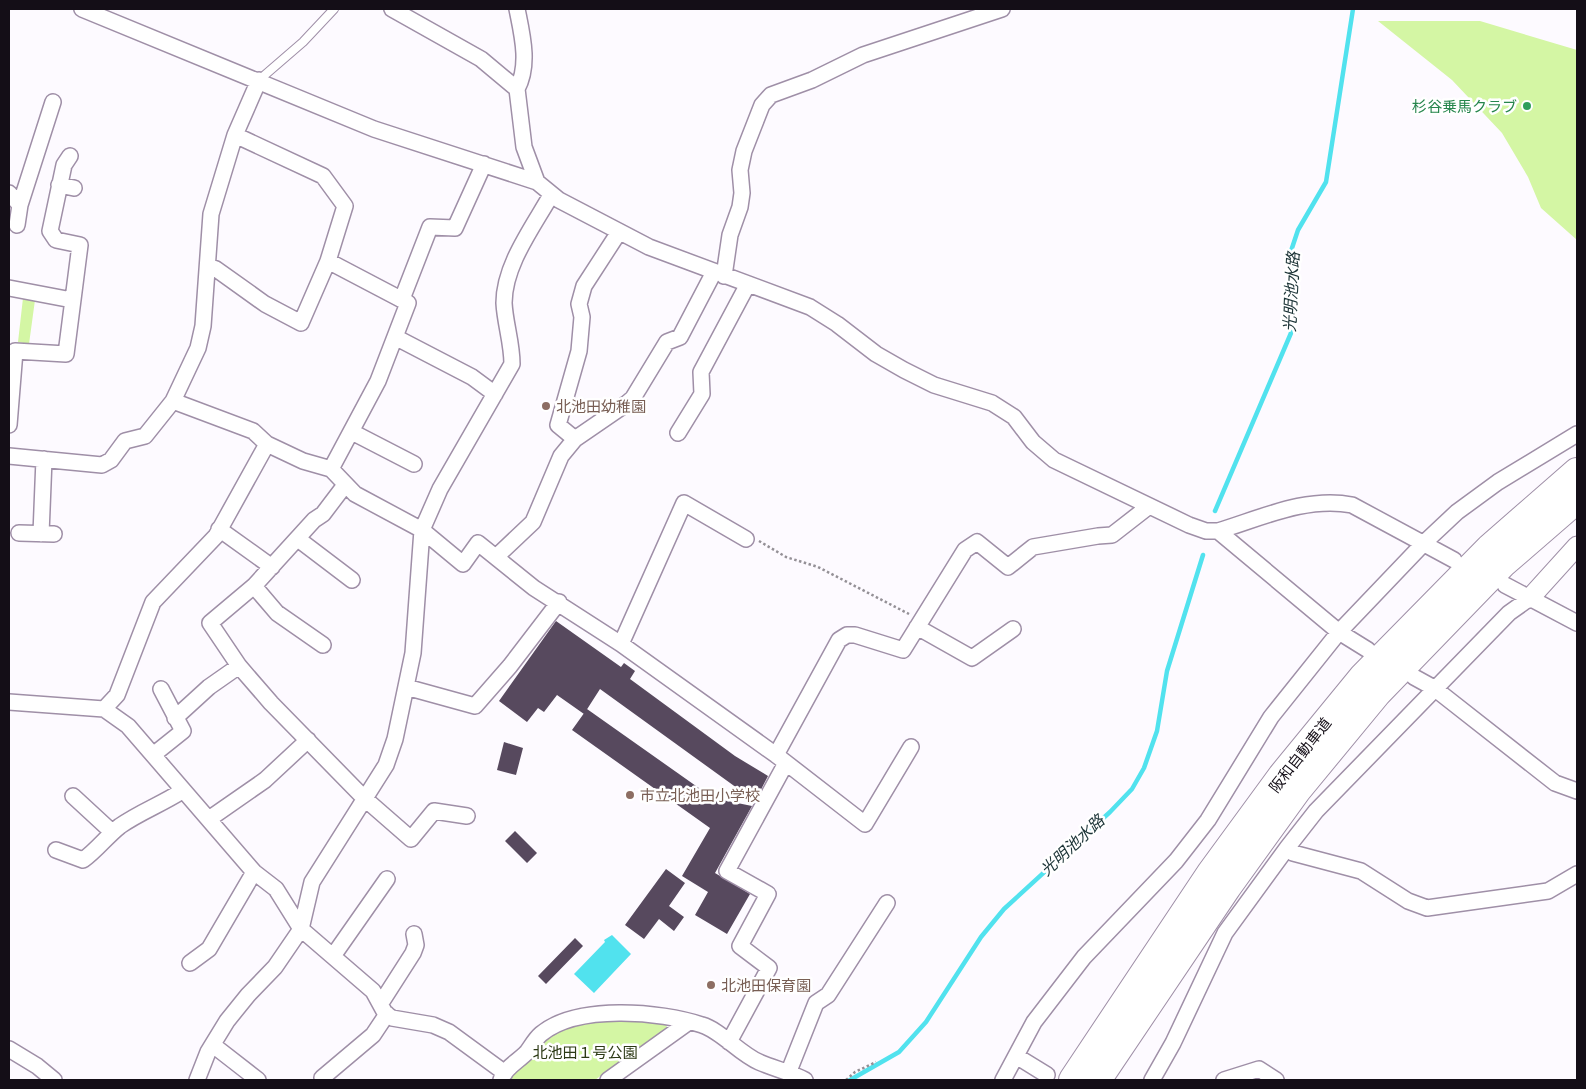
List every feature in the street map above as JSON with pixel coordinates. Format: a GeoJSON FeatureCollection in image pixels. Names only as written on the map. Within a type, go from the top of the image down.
{"type":"FeatureCollection","features":[{"type":"Feature","properties":{"kind":"highway","name":"阪和自動車道"},"geometry":{"type":"LineString","coordinates":[[1073,1080],[1217,866],[1282,776],[1363,677],[1490,548],[1577,472]]}},
{"type":"Feature","properties":{"kind":"highway","name":"阪和自動車道"},"geometry":{"type":"LineString","coordinates":[[1096,1080],[1227,887],[1297,790],[1377,693],[1502,564],[1577,499]]}},
{"type":"Feature","properties":{"kind":"street"},"geometry":{"type":"LineString","coordinates":[[82,9],[259,80],[294,97],[374,129],[537,182],[551,195],[619,232],[719,274],[810,307],[838,324],[876,354],[904,370],[934,385],[992,403],[1014,417],[1033,442],[1054,460],[1189,525],[1206,531],[1218,531],[1308,504],[1335,502],[1352,506],[1454,560]]}},
{"type":"Feature","properties":{"kind":"street"},"geometry":{"type":"LineString","coordinates":[[392,9],[481,59],[517,89]]}},
{"type":"Feature","properties":{"kind":"street"},"geometry":{"type":"LineString","coordinates":[[517,9],[524,41],[522,79],[517,89],[524,147],[537,182]]}},
{"type":"Feature","properties":{"kind":"street"},"geometry":{"type":"LineString","coordinates":[[496,557],[534,522],[561,456],[575,439],[632,398],[668,342],[680,337],[719,274],[740,207],[742,193],[740,170],[744,151],[762,105],[771,95],[812,80],[863,55],[1002,9]]}},
{"type":"Feature","properties":{"kind":"street"},"geometry":{"type":"LineString","coordinates":[[9,456],[102,465],[111,460],[125,441],[145,436],[173,401],[198,348],[203,326],[211,214],[235,136],[259,80]]}},
{"type":"Feature","properties":{"kind":"street"},"geometry":{"type":"LineString","coordinates":[[17,225],[13,200],[50,136],[53,102]]}},
{"type":"Feature","properties":{"kind":"street"},"geometry":{"type":"LineString","coordinates":[[208,266],[216,269],[265,304],[301,322],[328,261],[344,206],[323,176],[235,136]]}},
{"type":"Feature","properties":{"kind":"street"},"geometry":{"type":"LineString","coordinates":[[9,425],[16,351],[66,354],[72,300],[87,248],[56,240],[50,231],[67,187],[64,164],[70,156]]}},
{"type":"Feature","properties":{"kind":"street"},"geometry":{"type":"LineString","coordinates":[[402,299],[430,227],[455,228],[484,164]]}},
{"type":"Feature","properties":{"kind":"street"},"geometry":{"type":"LineString","coordinates":[[197,1080],[213,1045],[227,1021],[248,995],[275,967],[301,928],[312,882],[386,765],[395,739],[413,653],[422,530],[440,489],[512,364],[512,348],[504,305],[510,270],[551,195]]}},
{"type":"Feature","properties":{"kind":"street"},"geometry":{"type":"LineString","coordinates":[[575,439],[558,425],[579,351],[582,317],[579,304],[584,286],[619,232]]}},
{"type":"Feature","properties":{"kind":"street"},"geometry":{"type":"LineString","coordinates":[[328,261],[408,302],[378,381],[332,469]]}},
{"type":"Feature","properties":{"kind":"street"},"geometry":{"type":"LineString","coordinates":[[678,433],[702,394],[701,372],[748,284]]}},
{"type":"Feature","properties":{"kind":"street"},"geometry":{"type":"LineString","coordinates":[[9,288],[72,300]]}},
{"type":"Feature","properties":{"kind":"street"},"geometry":{"type":"LineString","coordinates":[[395,337],[472,377],[495,394]]}},
{"type":"Feature","properties":{"kind":"street"},"geometry":{"type":"LineString","coordinates":[[173,401],[253,431],[267,444],[303,461],[332,469],[355,494],[422,530],[463,564],[478,543],[534,588],[559,602],[621,644],[781,759],[865,824],[912,747]]}},
{"type":"Feature","properties":{"kind":"street"},"geometry":{"type":"LineString","coordinates":[[352,432],[414,464]]}},
{"type":"Feature","properties":{"kind":"street"},"geometry":{"type":"LineString","coordinates":[[1004,1080],[1034,1022],[1084,958],[1176,861],[1208,820],[1270,717],[1340,632],[1424,543],[1457,512],[1498,482],[1577,434]]}},
{"type":"Feature","properties":{"kind":"street"},"geometry":{"type":"LineString","coordinates":[[104,709],[117,694],[153,602],[220,529],[267,444]]}},
{"type":"Feature","properties":{"kind":"street"},"geometry":{"type":"LineString","coordinates":[[19,533],[48,534],[44,459]]}},
{"type":"Feature","properties":{"kind":"street"},"geometry":{"type":"LineString","coordinates":[[346,485],[323,514],[314,520],[254,586],[210,623],[239,666],[271,704],[364,798],[411,839],[434,811],[467,816]]}},
{"type":"Feature","properties":{"kind":"street"},"geometry":{"type":"LineString","coordinates":[[621,644],[684,503],[746,538]]}},
{"type":"Feature","properties":{"kind":"street"},"geometry":{"type":"LineString","coordinates":[[728,1042],[769,968],[740,946],[768,894],[727,871],[839,640],[847,635],[855,635],[903,650],[965,550],[977,542],[1008,567],[1034,547],[1098,536],[1112,536],[1148,506]]}},
{"type":"Feature","properties":{"kind":"street"},"geometry":{"type":"LineString","coordinates":[[220,529],[272,567]]}},
{"type":"Feature","properties":{"kind":"street"},"geometry":{"type":"LineString","coordinates":[[1218,531],[1340,632],[1368,650]]}},
{"type":"Feature","properties":{"kind":"street"},"geometry":{"type":"LineString","coordinates":[[298,539],[352,580]]}},
{"type":"Feature","properties":{"kind":"street"},"geometry":{"type":"LineString","coordinates":[[1152,1080],[1173,1043],[1225,933],[1316,811],[1509,612],[1530,598],[1577,546]]}},
{"type":"Feature","properties":{"kind":"street"},"geometry":{"type":"LineString","coordinates":[[1505,585],[1577,623]]}},
{"type":"Feature","properties":{"kind":"street"},"geometry":{"type":"LineString","coordinates":[[254,586],[278,613],[323,645]]}},
{"type":"Feature","properties":{"kind":"street"},"geometry":{"type":"LineString","coordinates":[[406,687],[475,706],[510,666],[559,602]]}},
{"type":"Feature","properties":{"kind":"street"},"geometry":{"type":"LineString","coordinates":[[919,624],[972,658],[1013,629]]}},
{"type":"Feature","properties":{"kind":"street"},"geometry":{"type":"LineString","coordinates":[[175,718],[209,687],[239,666]]}},
{"type":"Feature","properties":{"kind":"street"},"geometry":{"type":"LineString","coordinates":[[1414,677],[1434,688],[1556,783],[1577,791]]}},
{"type":"Feature","properties":{"kind":"street"},"geometry":{"type":"LineString","coordinates":[[152,755],[184,731],[161,690]]}},
{"type":"Feature","properties":{"kind":"street"},"geometry":{"type":"LineString","coordinates":[[9,702],[104,709],[128,726],[182,791],[209,819],[254,872],[276,889],[301,928],[373,991],[392,1018],[433,1025],[449,1032],[503,1076],[524,1056],[540,1035],[562,1022],[607,1014],[641,1012],[704,1025],[760,1062],[789,1071],[805,1080]]}},
{"type":"Feature","properties":{"kind":"street"},"geometry":{"type":"LineString","coordinates":[[209,819],[264,780],[308,740]]}},
{"type":"Feature","properties":{"kind":"street"},"geometry":{"type":"LineString","coordinates":[[56,850],[83,860],[98,849],[112,832],[122,824],[163,804],[182,791]]}},
{"type":"Feature","properties":{"kind":"street"},"geometry":{"type":"LineString","coordinates":[[73,796],[112,832]]}},
{"type":"Feature","properties":{"kind":"street"},"geometry":{"type":"LineString","coordinates":[[1287,848],[1293,853],[1361,871],[1408,901],[1427,908],[1548,891],[1577,874]]}},
{"type":"Feature","properties":{"kind":"street"},"geometry":{"type":"LineString","coordinates":[[190,964],[209,949],[254,872]]}},
{"type":"Feature","properties":{"kind":"street"},"geometry":{"type":"LineString","coordinates":[[334,956],[387,879]]}},
{"type":"Feature","properties":{"kind":"street"},"geometry":{"type":"LineString","coordinates":[[789,1071],[816,1003],[828,994],[887,903]]}},
{"type":"Feature","properties":{"kind":"street"},"geometry":{"type":"LineString","coordinates":[[322,1079],[372,1035],[413,953],[416,945],[414,934]]}},
{"type":"Feature","properties":{"kind":"street"},"geometry":{"type":"LineString","coordinates":[[608,1080],[689,1022]]}},
{"type":"Feature","properties":{"kind":"street"},"geometry":{"type":"LineString","coordinates":[[213,1045],[258,1080]]}},
{"type":"Feature","properties":{"kind":"street"},"geometry":{"type":"LineString","coordinates":[[9,1049],[37,1066],[54,1080]]}},
{"type":"Feature","properties":{"kind":"street"},"geometry":{"type":"LineString","coordinates":[[1016,1056],[1046,1075]]}},
{"type":"Feature","properties":{"kind":"street"},"geometry":{"type":"LineString","coordinates":[[1224,1080],[1259,1069],[1276,1080]]}},
{"type":"Feature","properties":{"kind":"lane"},"geometry":{"type":"LineString","coordinates":[[259,80],[303,42],[334,9]]}},
{"type":"Feature","properties":{"kind":"path"},"geometry":{"type":"LineString","coordinates":[[746,538],[761,542],[786,557],[818,568],[919,624]]}},
{"type":"Feature","properties":{"kind":"path"},"geometry":{"type":"LineString","coordinates":[[846,1080],[855,1072],[876,1062]]}},
{"type":"Feature","properties":{"kind":"green space","name":"杉谷乗馬クラブ"},"geometry":{"type":"Polygon","coordinates":[[[1378,21],[1480,21],[1577,50],[1577,240],[1541,208],[1528,177],[1502,133],[1452,80],[1378,21]]]}},
{"type":"Feature","properties":{"kind":"green space"},"geometry":{"type":"Polygon","coordinates":[[[23,298],[35,300],[29,344],[18,342],[23,298]]]}},
{"type":"Feature","properties":{"kind":"green space","name":"北池田１号公園"},"geometry":{"type":"Polygon","coordinates":[[[638,1019],[666,1022],[667,1028],[595,1080],[508,1080],[548,1035],[566,1025],[638,1019]]]}},
{"type":"Feature","properties":{"kind":"water"},"geometry":{"type":"Polygon","coordinates":[[[612,935],[631,954],[594,993],[574,974],[605,942],[604,940],[612,935]]]}},
{"type":"Feature","properties":{"kind":"building"},"geometry":{"type":"Polygon","coordinates":[[[556,621],[621,667],[624,663],[635,671],[630,679],[735,756],[768,776],[755,801],[600,689],[584,714],[557,695],[544,712],[538,708],[527,722],[499,701],[556,621]]]}},
{"type":"Feature","properties":{"kind":"building"},"geometry":{"type":"Polygon","coordinates":[[[587,709],[713,798],[752,806],[715,873],[750,894],[727,934],[695,915],[708,892],[682,876],[710,828],[572,730],[587,709]]]}},
{"type":"Feature","properties":{"kind":"building"},"geometry":{"type":"Polygon","coordinates":[[[504,742],[523,748],[516,775],[497,770],[504,742]]]}},
{"type":"Feature","properties":{"kind":"building"},"geometry":{"type":"Polygon","coordinates":[[[515,831],[537,853],[527,863],[505,841],[515,831]]]}},
{"type":"Feature","properties":{"kind":"building"},"geometry":{"type":"Polygon","coordinates":[[[666,869],[685,883],[669,906],[684,917],[674,931],[659,919],[644,939],[625,925],[666,869]]]}},
{"type":"Feature","properties":{"kind":"building"},"geometry":{"type":"Polygon","coordinates":[[[575,938],[583,946],[546,984],[538,976],[575,938]]]}},
{"type":"Feature","properties":{"kind":"waterway","name":"光明池水路"},"geometry":{"type":"LineString","coordinates":[[1215,511],[1291,333],[1291,251],[1298,230],[1326,182],[1353,9]]}},
{"type":"Feature","properties":{"kind":"waterway","name":"光明池水路"},"geometry":{"type":"LineString","coordinates":[[850,1080],[899,1052],[926,1022],[981,937],[1004,909],[1110,812],[1132,789],[1144,768],[1157,731],[1167,671],[1203,555]]}},
{"type":"Feature","properties":{"kind":"place","name":"杉谷乗馬クラブ"},"geometry":{"type":"Point","coordinates":[1527,106]}},
{"type":"Feature","properties":{"kind":"place","name":"北池田幼稚園"},"geometry":{"type":"Point","coordinates":[546,406]}},
{"type":"Feature","properties":{"kind":"place","name":"市立北池田小学校"},"geometry":{"type":"Point","coordinates":[630,795]}},
{"type":"Feature","properties":{"kind":"place","name":"北池田保育園"},"geometry":{"type":"Point","coordinates":[711,985]}}]}
